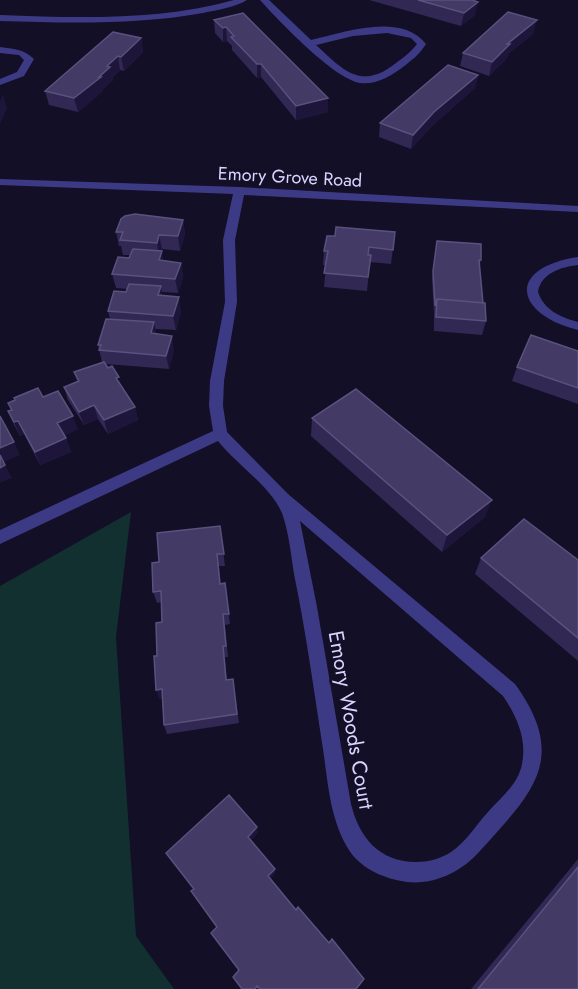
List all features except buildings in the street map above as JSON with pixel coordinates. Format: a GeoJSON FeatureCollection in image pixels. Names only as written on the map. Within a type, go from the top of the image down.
{"type":"FeatureCollection","features":[{"type":"Feature","properties":{"kind":"street"},"geometry":{"type":"LineString","coordinates":[[0,18],[134,19],[203,10],[243,0]]}},
{"type":"Feature","properties":{"kind":"street"},"geometry":{"type":"LineString","coordinates":[[264,0],[345,75],[367,80],[387,74],[422,44],[417,38],[386,30],[360,32],[311,43]]}},
{"type":"Feature","properties":{"kind":"street"},"geometry":{"type":"LineString","coordinates":[[0,50],[22,53],[28,61],[21,74],[0,82]]}},
{"type":"Feature","properties":{"kind":"street","name":"Emory Grove Road"},"geometry":{"type":"LineString","coordinates":[[0,182],[239,190],[578,209]]}},
{"type":"Feature","properties":{"kind":"street"},"geometry":{"type":"LineString","coordinates":[[0,537],[220,434],[216,406],[217,381],[231,302],[229,240],[239,190]]}},
{"type":"Feature","properties":{"kind":"street"},"geometry":{"type":"LineString","coordinates":[[578,261],[563,264],[540,274],[534,280],[532,287],[536,301],[545,312],[555,319],[578,326]]}},
{"type":"Feature","properties":{"kind":"street","name":"Emory Woods Court"},"geometry":{"type":"LineString","coordinates":[[220,434],[234,451],[283,498],[508,690],[519,703],[528,721],[532,751],[528,779],[468,848],[447,865],[418,873],[385,866],[364,854],[349,829],[341,804],[309,607],[291,517],[283,498]]}},
{"type":"Feature","properties":{"kind":"green space"},"geometry":{"type":"Polygon","coordinates":[[[131,512],[116,637],[136,936],[174,989],[0,989],[0,586],[131,512]]]}}]}
